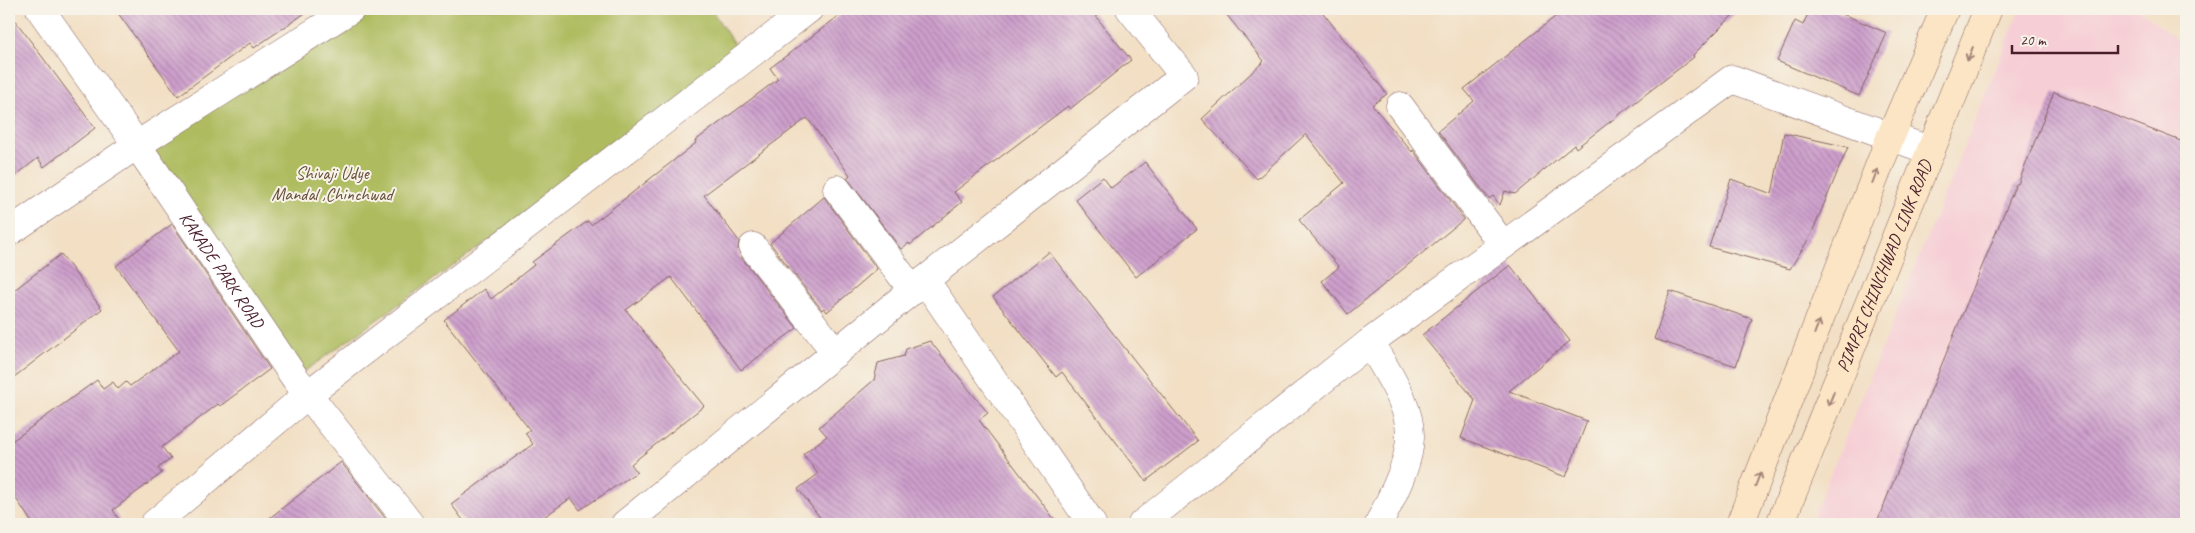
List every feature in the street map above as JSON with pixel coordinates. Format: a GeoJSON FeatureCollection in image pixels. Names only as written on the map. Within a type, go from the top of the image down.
{"type":"FeatureCollection","features":[{"type":"Feature","properties":{"kind":"main road"},"geometry":{"type":"LineString","coordinates":[[1740,524],[1890,138],[1945,9]]}},
{"type":"Feature","properties":{"kind":"main road","name":"PIMPRI CHINCHWAD LINK ROAD"},"geometry":{"type":"LineString","coordinates":[[1780,524],[1988,9]]}},
{"type":"Feature","properties":{"kind":"street","name":"KAKADE PARK ROAD"},"geometry":{"type":"LineString","coordinates":[[40,9],[137,146],[307,395],[410,524]]}},
{"type":"Feature","properties":{"kind":"street"},"geometry":{"type":"LineString","coordinates":[[9,232],[137,146],[351,9]]}},
{"type":"Feature","properties":{"kind":"street"},"geometry":{"type":"LineString","coordinates":[[154,524],[307,395],[809,9]]}},
{"type":"Feature","properties":{"kind":"street"},"geometry":{"type":"LineString","coordinates":[[625,524],[919,285],[1184,76],[1130,9]]}},
{"type":"Feature","properties":{"kind":"street"},"geometry":{"type":"LineString","coordinates":[[1142,524],[1370,342],[1732,80],[1890,138],[1931,151]]}},
{"type":"Feature","properties":{"kind":"street"},"geometry":{"type":"LineString","coordinates":[[1400,106],[1503,245]]}},
{"type":"Feature","properties":{"kind":"street"},"geometry":{"type":"LineString","coordinates":[[837,189],[919,285],[1092,524]]}},
{"type":"Feature","properties":{"kind":"street"},"geometry":{"type":"LineString","coordinates":[[753,247],[836,353]]}},
{"type":"Feature","properties":{"kind":"street"},"geometry":{"type":"LineString","coordinates":[[1370,342],[1402,401],[1409,424],[1410,438],[1403,470],[1379,524]]}},
{"type":"Feature","properties":{"kind":"shaded area"},"geometry":{"type":"Polygon","coordinates":[[[2020,9],[2138,9],[2185,46],[2186,43],[2186,524],[1810,524],[2020,9]]]}},
{"type":"Feature","properties":{"kind":"green space","name":"Shivaji Udye Mandal ,Chinchwad"},"geometry":{"type":"Polygon","coordinates":[[[351,9],[711,9],[744,59],[295,378],[137,145],[351,9]]]}},
{"type":"Feature","properties":{"kind":"building"},"geometry":{"type":"Polygon","coordinates":[[[115,9],[311,9],[254,48],[250,43],[178,96],[115,9]]]}},
{"type":"Feature","properties":{"kind":"building"},"geometry":{"type":"Polygon","coordinates":[[[848,9],[1090,9],[1131,60],[1070,109],[1068,106],[954,192],[962,202],[910,245],[909,243],[901,249],[847,178],[850,175],[807,118],[704,195],[739,241],[738,249],[741,257],[797,328],[741,370],[671,277],[626,310],[704,406],[631,464],[637,472],[580,510],[571,498],[534,524],[466,524],[451,504],[533,444],[525,433],[530,430],[444,320],[484,289],[491,299],[534,265],[532,262],[588,221],[591,225],[696,143],[695,141],[778,79],[770,68],[848,9]]]}},
{"type":"Feature","properties":{"kind":"building"},"geometry":{"type":"Polygon","coordinates":[[[1222,9],[1320,9],[1387,94],[1372,105],[1412,152],[1413,150],[1464,219],[1348,314],[1322,281],[1339,267],[1299,220],[1344,183],[1306,134],[1257,179],[1202,119],[1264,61],[1222,9]]]}},
{"type":"Feature","properties":{"kind":"building"},"geometry":{"type":"Polygon","coordinates":[[[1565,9],[1739,9],[1693,55],[1694,57],[1576,148],[1574,145],[1515,194],[1505,191],[1500,205],[1493,196],[1489,199],[1438,131],[1474,101],[1464,89],[1565,9]]]}},
{"type":"Feature","properties":{"kind":"building"},"geometry":{"type":"Polygon","coordinates":[[[1810,9],[1831,9],[1887,33],[1859,96],[1777,61],[1795,21],[1803,25],[1810,9]]]}},
{"type":"Feature","properties":{"kind":"building"},"geometry":{"type":"Polygon","coordinates":[[[9,12],[95,128],[44,167],[38,158],[9,181],[9,12]]]}},
{"type":"Feature","properties":{"kind":"building"},"geometry":{"type":"Polygon","coordinates":[[[2054,92],[2186,143],[2186,524],[1876,524],[2016,184],[2018,184],[2054,92]]]}},
{"type":"Feature","properties":{"kind":"building"},"geometry":{"type":"Polygon","coordinates":[[[1784,133],[1848,147],[1811,235],[1790,269],[1709,247],[1731,179],[1772,194],[1784,133]]]}},
{"type":"Feature","properties":{"kind":"building"},"geometry":{"type":"Polygon","coordinates":[[[1145,162],[1197,229],[1136,277],[1075,199],[1103,177],[1111,188],[1145,162]]]}},
{"type":"Feature","properties":{"kind":"building"},"geometry":{"type":"Polygon","coordinates":[[[824,197],[877,269],[827,312],[824,308],[822,310],[770,243],[824,197]]]}},
{"type":"Feature","properties":{"kind":"building"},"geometry":{"type":"Polygon","coordinates":[[[172,224],[270,369],[220,406],[218,404],[162,447],[171,459],[158,468],[162,473],[113,510],[122,524],[33,524],[9,488],[9,443],[97,380],[103,389],[113,382],[118,389],[126,382],[130,386],[179,351],[116,266],[172,224]]]}},
{"type":"Feature","properties":{"kind":"building"},"geometry":{"type":"Polygon","coordinates":[[[1049,252],[1198,441],[1146,481],[1062,372],[1056,377],[993,297],[1049,252]]]}},
{"type":"Feature","properties":{"kind":"building"},"geometry":{"type":"Polygon","coordinates":[[[61,254],[102,309],[9,381],[9,294],[61,254]]]}},
{"type":"Feature","properties":{"kind":"building"},"geometry":{"type":"Polygon","coordinates":[[[1510,265],[1570,341],[1509,391],[1587,421],[1566,477],[1461,438],[1475,400],[1422,335],[1510,265]]]}},
{"type":"Feature","properties":{"kind":"building"},"geometry":{"type":"Polygon","coordinates":[[[1670,291],[1752,319],[1736,366],[1654,339],[1670,291]]]}},
{"type":"Feature","properties":{"kind":"building"},"geometry":{"type":"Polygon","coordinates":[[[930,341],[988,413],[979,420],[1058,524],[825,524],[798,489],[818,474],[803,454],[827,436],[819,427],[874,380],[878,363],[904,356],[906,349],[930,341]]]}},
{"type":"Feature","properties":{"kind":"building"},"geometry":{"type":"Polygon","coordinates":[[[341,462],[390,524],[262,524],[341,462]]]}}]}
